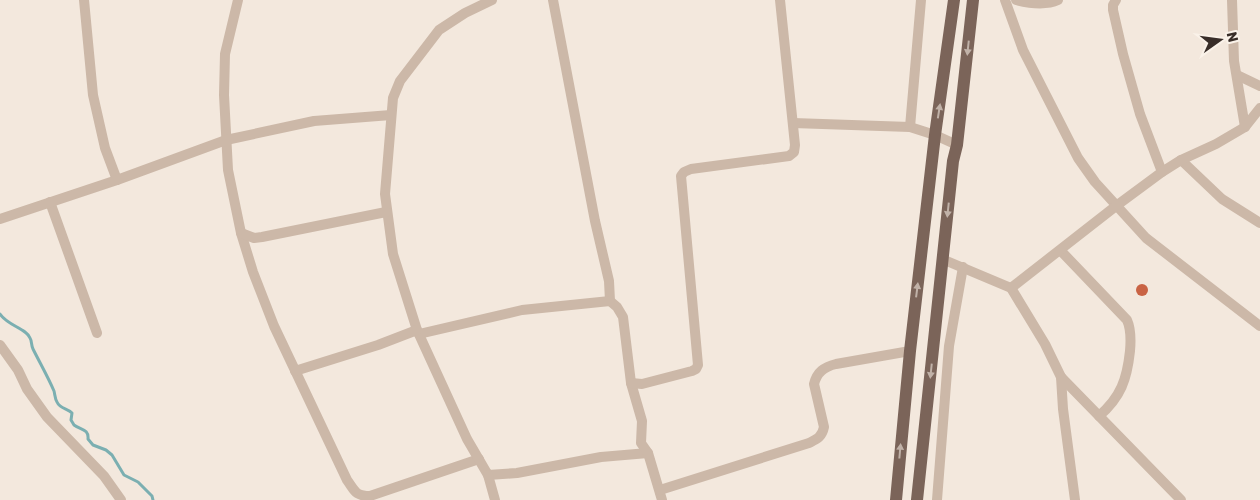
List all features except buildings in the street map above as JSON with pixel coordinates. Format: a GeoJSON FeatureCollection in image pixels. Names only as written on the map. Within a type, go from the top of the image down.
{"type":"FeatureCollection","features":[{"type":"Feature","properties":{"kind":"main road"},"geometry":{"type":"LineString","coordinates":[[896,500],[910,351],[935,135],[954,0]]}},
{"type":"Feature","properties":{"kind":"main road"},"geometry":{"type":"LineString","coordinates":[[917,500],[942,259],[973,0]]}},
{"type":"Feature","properties":{"kind":"street"},"geometry":{"type":"LineString","coordinates":[[84,0],[93,95],[105,148],[117,180]]}},
{"type":"Feature","properties":{"kind":"street"},"geometry":{"type":"LineString","coordinates":[[238,0],[225,54],[224,95],[228,170],[241,233],[274,326],[347,480],[356,494],[370,496],[479,459]]}},
{"type":"Feature","properties":{"kind":"street"},"geometry":{"type":"LineString","coordinates":[[492,0],[465,12],[439,30],[400,81],[393,98],[384,194],[392,254],[418,332],[468,439],[488,475],[495,500]]}},
{"type":"Feature","properties":{"kind":"street"},"geometry":{"type":"LineString","coordinates":[[553,0],[595,221],[609,281],[610,301]]}},
{"type":"Feature","properties":{"kind":"street"},"geometry":{"type":"LineString","coordinates":[[631,383],[642,384],[692,371],[698,365],[681,176],[684,172],[691,169],[789,156],[794,152],[793,123],[780,0]]}},
{"type":"Feature","properties":{"kind":"street"},"geometry":{"type":"LineString","coordinates":[[910,127],[921,0]]}},
{"type":"Feature","properties":{"kind":"street"},"geometry":{"type":"LineString","coordinates":[[1005,0],[1023,50],[1078,158],[1095,182],[1146,238],[1260,326]]}},
{"type":"Feature","properties":{"kind":"street"},"geometry":{"type":"LineString","coordinates":[[1016,0],[1038,3],[1058,0]]}},
{"type":"Feature","properties":{"kind":"street"},"geometry":{"type":"LineString","coordinates":[[1116,0],[1112,10],[1123,54],[1140,114],[1162,172]]}},
{"type":"Feature","properties":{"kind":"street"},"geometry":{"type":"LineString","coordinates":[[1232,0],[1234,62],[1245,127]]}},
{"type":"Feature","properties":{"kind":"street"},"geometry":{"type":"LineString","coordinates":[[1236,75],[1260,86]]}},
{"type":"Feature","properties":{"kind":"street"},"geometry":{"type":"LineString","coordinates":[[1011,288],[1162,172],[1245,127],[1260,108]]}},
{"type":"Feature","properties":{"kind":"street"},"geometry":{"type":"LineString","coordinates":[[0,219],[117,180],[226,140],[314,121],[391,115]]}},
{"type":"Feature","properties":{"kind":"street"},"geometry":{"type":"LineString","coordinates":[[793,123],[910,127],[957,145]]}},
{"type":"Feature","properties":{"kind":"street"},"geometry":{"type":"LineString","coordinates":[[1181,160],[1222,199],[1260,223]]}},
{"type":"Feature","properties":{"kind":"street"},"geometry":{"type":"LineString","coordinates":[[50,202],[97,333]]}},
{"type":"Feature","properties":{"kind":"street"},"geometry":{"type":"LineString","coordinates":[[241,233],[254,238],[262,237],[386,212]]}},
{"type":"Feature","properties":{"kind":"street"},"geometry":{"type":"LineString","coordinates":[[1060,250],[1127,320],[1130,326],[1127,373],[1120,391],[1111,406],[1099,416]]}},
{"type":"Feature","properties":{"kind":"street"},"geometry":{"type":"LineString","coordinates":[[942,259],[1011,288],[1062,377],[1181,500]]}},
{"type":"Feature","properties":{"kind":"street"},"geometry":{"type":"LineString","coordinates":[[937,500],[949,346],[963,267]]}},
{"type":"Feature","properties":{"kind":"street"},"geometry":{"type":"LineString","coordinates":[[295,371],[418,332],[522,310],[610,301],[617,307],[623,317],[631,383],[642,421],[641,443],[648,453],[661,495],[819,438],[824,427],[814,384],[820,371],[836,364],[910,351]]}},
{"type":"Feature","properties":{"kind":"street"},"geometry":{"type":"LineString","coordinates":[[0,346],[18,370],[27,388],[47,417],[104,476],[121,500]]}},
{"type":"Feature","properties":{"kind":"street"},"geometry":{"type":"LineString","coordinates":[[1062,377],[1063,409],[1075,500]]}},
{"type":"Feature","properties":{"kind":"street"},"geometry":{"type":"LineString","coordinates":[[488,475],[517,472],[601,457],[648,453]]}},
{"type":"Feature","properties":{"kind":"waterway"},"geometry":{"type":"LineString","coordinates":[[0,314],[3,318],[21,329],[31,339],[33,349],[47,375],[56,401],[60,406],[72,413],[71,420],[74,425],[86,431],[88,439],[93,445],[106,450],[112,455],[124,475],[138,482],[152,496],[153,500]]}}]}
